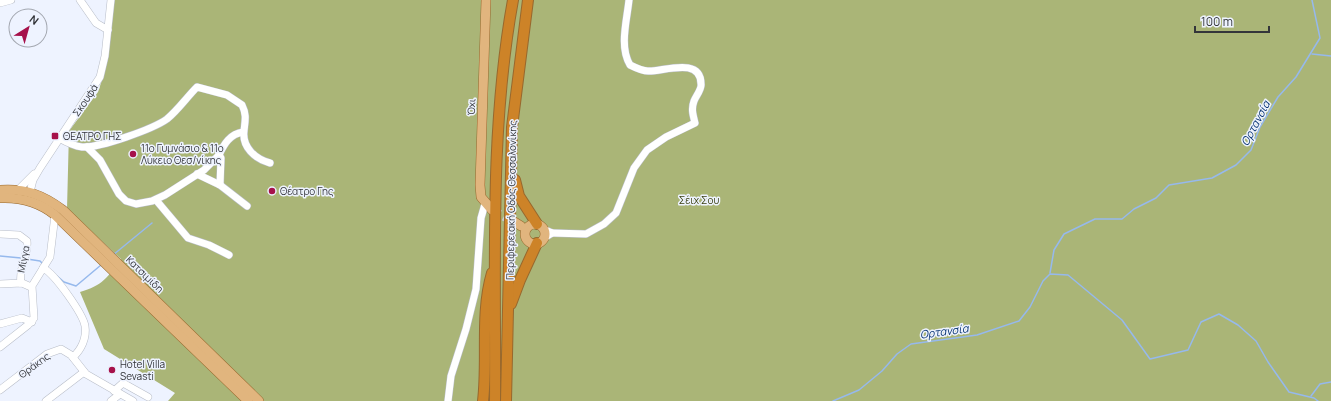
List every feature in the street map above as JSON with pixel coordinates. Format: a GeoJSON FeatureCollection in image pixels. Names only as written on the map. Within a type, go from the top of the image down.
{"type":"FeatureCollection","features":[{"type":"Feature","properties":{"kind":"highway"},"geometry":{"type":"LineString","coordinates":[[508,0],[507,14],[509,24]]}},
{"type":"Feature","properties":{"kind":"highway","name":"Περιφερειακή Οδός Θεσσαλονίκης"},"geometry":{"type":"LineString","coordinates":[[495,401],[497,149],[501,77],[513,0]]}},
{"type":"Feature","properties":{"kind":"highway","name":"Περιφερειακή Οδός Θεσσαλονίκης"},"geometry":{"type":"LineString","coordinates":[[507,399],[512,127],[528,0]]}},
{"type":"Feature","properties":{"kind":"highway"},"geometry":{"type":"LineString","coordinates":[[512,168],[528,227]]}},
{"type":"Feature","properties":{"kind":"highway"},"geometry":{"type":"LineString","coordinates":[[509,312],[520,280],[540,241]]}},
{"type":"Feature","properties":{"kind":"highway"},"geometry":{"type":"LineString","coordinates":[[484,398],[486,318],[489,288],[495,264]]}},
{"type":"Feature","properties":{"kind":"main road","name":"Όχι"},"geometry":{"type":"LineString","coordinates":[[486,0],[480,185],[481,198],[489,208]]}},
{"type":"Feature","properties":{"kind":"main road","name":"Κατσιμίδη"},"geometry":{"type":"LineString","coordinates":[[0,190],[18,190],[55,215],[110,261],[259,401]]}},
{"type":"Feature","properties":{"kind":"main road","name":"Κατσιμίδη"},"geometry":{"type":"LineString","coordinates":[[0,198],[44,198],[63,210],[110,261],[248,401]]}},
{"type":"Feature","properties":{"kind":"main road"},"geometry":{"type":"LineString","coordinates":[[528,227],[529,242],[540,241]]}},
{"type":"Feature","properties":{"kind":"main road"},"geometry":{"type":"LineString","coordinates":[[528,227],[540,241]]}},
{"type":"Feature","properties":{"kind":"street"},"geometry":{"type":"LineString","coordinates":[[0,3],[10,0]]}},
{"type":"Feature","properties":{"kind":"street"},"geometry":{"type":"LineString","coordinates":[[80,0],[96,23],[108,30]]}},
{"type":"Feature","properties":{"kind":"street","name":"Σκουφά"},"geometry":{"type":"LineString","coordinates":[[30,197],[33,180],[40,168],[99,80],[104,61],[111,0]]}},
{"type":"Feature","properties":{"kind":"street"},"geometry":{"type":"LineString","coordinates":[[528,227],[552,233],[586,234],[604,224],[616,213],[634,168],[648,150],[666,138],[695,123],[692,112],[694,103],[702,85],[700,77],[695,71],[686,67],[649,71],[640,70],[630,65],[626,58],[625,36],[629,0]]}},
{"type":"Feature","properties":{"kind":"street"},"geometry":{"type":"LineString","coordinates":[[59,138],[77,146],[87,147],[109,142],[167,119],[197,87],[223,94],[239,102],[245,113],[243,132],[246,144],[251,152],[260,160],[270,163]]}},
{"type":"Feature","properties":{"kind":"street"},"geometry":{"type":"LineString","coordinates":[[87,147],[100,160],[114,188],[124,199],[137,204],[156,200],[197,174],[219,155],[228,140],[238,133],[243,132]]}},
{"type":"Feature","properties":{"kind":"street"},"geometry":{"type":"LineString","coordinates":[[219,155],[221,158],[220,185]]}},
{"type":"Feature","properties":{"kind":"street","name":"Σκουφά"},"geometry":{"type":"LineString","coordinates":[[18,190],[40,168]]}},
{"type":"Feature","properties":{"kind":"street"},"geometry":{"type":"LineString","coordinates":[[197,174],[220,185],[247,206]]}},
{"type":"Feature","properties":{"kind":"street"},"geometry":{"type":"LineString","coordinates":[[156,200],[188,238],[209,245],[229,256]]}},
{"type":"Feature","properties":{"kind":"street"},"geometry":{"type":"LineString","coordinates":[[448,401],[451,376],[466,329],[476,289],[481,218],[489,208]]}},
{"type":"Feature","properties":{"kind":"street"},"geometry":{"type":"LineString","coordinates":[[32,321],[31,287],[52,252],[55,215]]}},
{"type":"Feature","properties":{"kind":"street"},"geometry":{"type":"LineString","coordinates":[[540,241],[552,233]]}},
{"type":"Feature","properties":{"kind":"street","name":"Μίγγα"},"geometry":{"type":"LineString","coordinates":[[0,234],[23,236],[27,242],[20,273],[21,283]]}},
{"type":"Feature","properties":{"kind":"street"},"geometry":{"type":"LineString","coordinates":[[44,266],[62,287],[85,325],[83,344],[72,357]]}},
{"type":"Feature","properties":{"kind":"street"},"geometry":{"type":"LineString","coordinates":[[0,284],[21,283],[31,287]]}},
{"type":"Feature","properties":{"kind":"street"},"geometry":{"type":"LineString","coordinates":[[476,289],[489,288]]}},
{"type":"Feature","properties":{"kind":"street"},"geometry":{"type":"LineString","coordinates":[[0,324],[22,318],[32,321]]}},
{"type":"Feature","properties":{"kind":"street"},"geometry":{"type":"LineString","coordinates":[[0,347],[32,321]]}},
{"type":"Feature","properties":{"kind":"street","name":"Θράκης"},"geometry":{"type":"LineString","coordinates":[[0,390],[45,356],[57,349],[65,350],[84,372],[133,401]]}},
{"type":"Feature","properties":{"kind":"street"},"geometry":{"type":"LineString","coordinates":[[46,401],[84,372]]}},
{"type":"Feature","properties":{"kind":"street"},"geometry":{"type":"LineString","coordinates":[[111,401],[117,392],[119,384],[123,383],[148,397]]}},
{"type":"Feature","properties":{"kind":"green space","name":"Σέιχ Σου"},"geometry":{"type":"Polygon","coordinates":[[[113,0],[1331,0],[1331,401],[168,401],[175,393],[104,349],[80,292],[94,287],[104,280],[121,259],[67,209],[69,131],[98,92],[104,74],[113,0]]]}},
{"type":"Feature","properties":{"kind":"waterway","name":"Ορτανσία"},"geometry":{"type":"LineString","coordinates":[[1050,273],[1054,250],[1064,234],[1095,219],[1122,219],[1134,209],[1156,198],[1169,185],[1212,178],[1236,165],[1251,150],[1260,127],[1278,97],[1296,77],[1320,38],[1312,0]]}},
{"type":"Feature","properties":{"kind":"waterway","name":"Ορτανσία"},"geometry":{"type":"LineString","coordinates":[[1312,54],[1331,56]]}},
{"type":"Feature","properties":{"kind":"waterway"},"geometry":{"type":"LineString","coordinates":[[113,255],[152,223]]}},
{"type":"Feature","properties":{"kind":"waterway"},"geometry":{"type":"LineString","coordinates":[[0,256],[21,258]]}},
{"type":"Feature","properties":{"kind":"waterway"},"geometry":{"type":"LineString","coordinates":[[27,259],[40,261],[42,263]]}},
{"type":"Feature","properties":{"kind":"waterway"},"geometry":{"type":"LineString","coordinates":[[57,276],[64,282],[76,286],[101,265]]}},
{"type":"Feature","properties":{"kind":"waterway","name":"Ορτανσία"},"geometry":{"type":"LineString","coordinates":[[833,401],[859,390],[882,371],[897,354],[911,344],[977,335],[1019,321],[1030,307],[1043,281],[1050,274],[1068,275],[1122,320],[1150,359],[1188,350],[1201,322],[1219,314],[1238,325],[1256,341],[1268,362],[1289,392],[1314,398],[1318,401]]}},
{"type":"Feature","properties":{"kind":"waterway","name":"Ορτανσία"},"geometry":{"type":"LineString","coordinates":[[1311,396],[1320,384],[1331,382]]}},
{"type":"Feature","properties":{"kind":"tunnel"},"geometry":{"type":"LineString","coordinates":[[492,210],[513,221]]}},
{"type":"Feature","properties":{"kind":"place","name":"ΘΕΑΤΡΟ ΓΗΣ"},"geometry":{"type":"Point","coordinates":[55,136]}},
{"type":"Feature","properties":{"kind":"place","name":"11ο Γυμνάσιο & 11ο Λύκειο Θεσ/νίκης"},"geometry":{"type":"Point","coordinates":[133,154]}},
{"type":"Feature","properties":{"kind":"place","name":"Θέατρο Γης"},"geometry":{"type":"Point","coordinates":[272,191]}},
{"type":"Feature","properties":{"kind":"place","name":"Hotel Villa Sevasti"},"geometry":{"type":"Point","coordinates":[112,370]}}]}
